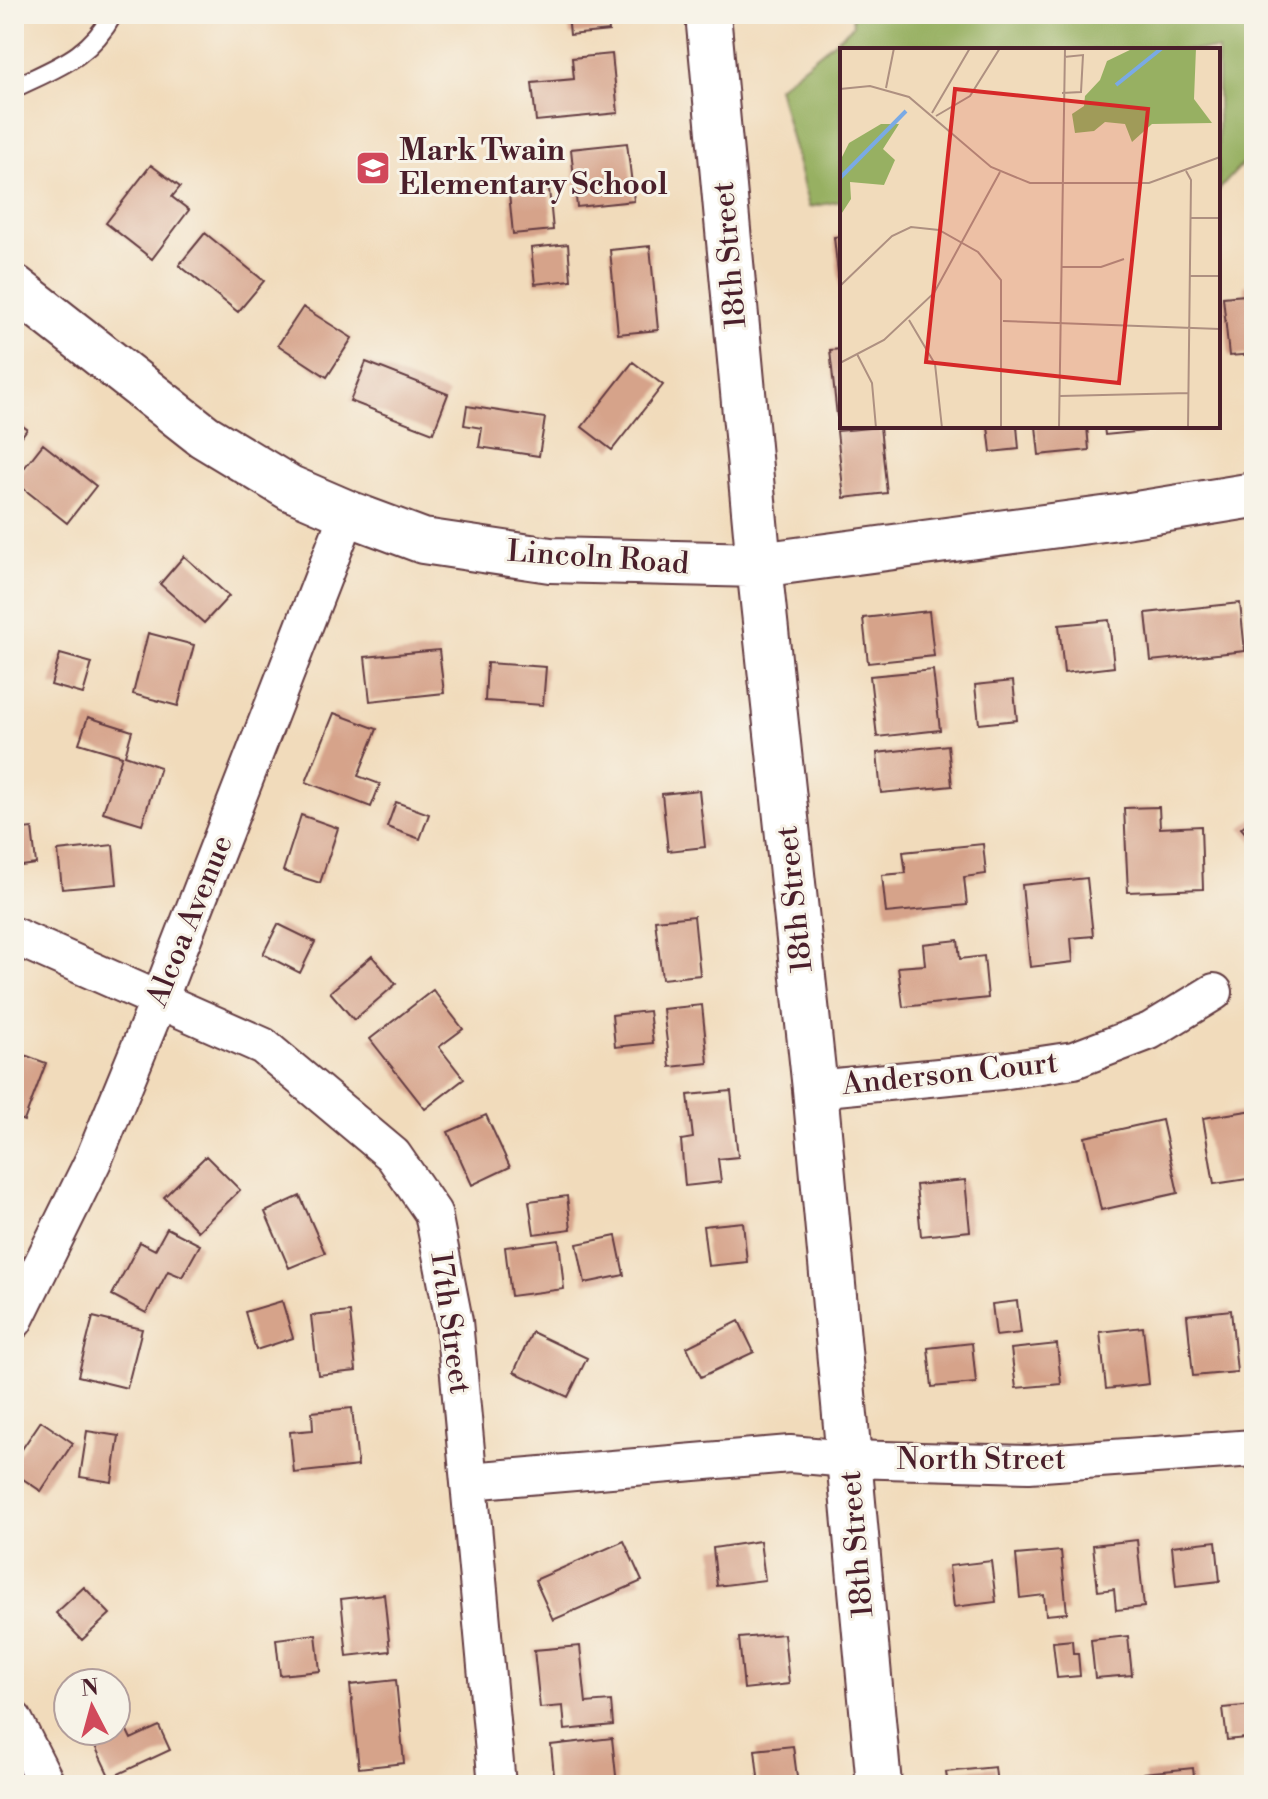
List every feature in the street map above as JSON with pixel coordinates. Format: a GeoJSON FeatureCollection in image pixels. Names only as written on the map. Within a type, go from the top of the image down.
{"type":"FeatureCollection","features":[{"type":"Feature","properties":{"kind":"street","name":"18th Street"},"geometry":{"type":"LineString","coordinates":[[708,14],[759,565],[815,1089],[879,1785]]}},
{"type":"Feature","properties":{"kind":"street","name":"Lincoln Road"},"geometry":{"type":"LineString","coordinates":[[14,287],[204,436],[290,488],[423,541],[550,560],[759,565],[1118,517],[1254,495]]}},
{"type":"Feature","properties":{"kind":"street","name":"Alcoa Avenue"},"geometry":{"type":"LineString","coordinates":[[14,1321],[93,1161],[159,1000],[348,513]]}},
{"type":"Feature","properties":{"kind":"street","name":"17th Street"},"geometry":{"type":"LineString","coordinates":[[14,936],[263,1046],[393,1155],[433,1213],[454,1321],[497,1785]]}},
{"type":"Feature","properties":{"kind":"street","name":"Anderson Court"},"geometry":{"type":"LineString","coordinates":[[815,1089],[1001,1071],[1074,1060],[1150,1031],[1214,992]]}},
{"type":"Feature","properties":{"kind":"street","name":"North Street"},"geometry":{"type":"LineString","coordinates":[[469,1481],[790,1454],[849,1459],[1029,1464],[1254,1448]]}},
{"type":"Feature","properties":{"kind":"street"},"geometry":{"type":"LineString","coordinates":[[14,1720],[47,1785]]}},
{"type":"Feature","properties":{"kind":"lane"},"geometry":{"type":"LineString","coordinates":[[14,88],[77,57],[101,35],[113,14]]}},
{"type":"Feature","properties":{"kind":"green space"},"geometry":{"type":"Polygon","coordinates":[[[852,14],[1254,14],[1254,151],[1220,189],[1220,48],[840,48],[840,201],[809,207],[778,87],[853,26],[852,14]]]}},
{"type":"Feature","properties":{"kind":"building"},"geometry":{"type":"Polygon","coordinates":[[[568,14],[607,14],[609,31],[570,35],[568,14]]]}},
{"type":"Feature","properties":{"kind":"building"},"geometry":{"type":"Polygon","coordinates":[[[612,54],[618,113],[536,121],[532,83],[574,79],[572,58],[612,54]]]}},
{"type":"Feature","properties":{"kind":"building"},"geometry":{"type":"Polygon","coordinates":[[[627,143],[634,201],[577,207],[571,149],[627,143]]]}},
{"type":"Feature","properties":{"kind":"building"},"geometry":{"type":"Polygon","coordinates":[[[151,165],[180,187],[172,197],[189,210],[152,259],[106,223],[151,165]]]}},
{"type":"Feature","properties":{"kind":"building"},"geometry":{"type":"Polygon","coordinates":[[[549,189],[553,230],[513,234],[509,193],[549,189]]]}},
{"type":"Feature","properties":{"kind":"building"},"geometry":{"type":"Polygon","coordinates":[[[205,233],[264,281],[238,312],[179,265],[205,233]]]}},
{"type":"Feature","properties":{"kind":"building"},"geometry":{"type":"Polygon","coordinates":[[[840,236],[840,292],[834,237],[840,236]]]}},
{"type":"Feature","properties":{"kind":"building"},"geometry":{"type":"Polygon","coordinates":[[[568,244],[571,280],[535,284],[531,248],[568,244]]]}},
{"type":"Feature","properties":{"kind":"building"},"geometry":{"type":"Polygon","coordinates":[[[650,246],[658,330],[618,334],[610,250],[650,246]]]}},
{"type":"Feature","properties":{"kind":"building"},"geometry":{"type":"Polygon","coordinates":[[[1254,284],[1254,354],[1229,356],[1223,297],[1245,295],[1244,285],[1254,284]]]}},
{"type":"Feature","properties":{"kind":"building"},"geometry":{"type":"Polygon","coordinates":[[[303,307],[352,338],[327,377],[278,345],[303,307]]]}},
{"type":"Feature","properties":{"kind":"building"},"geometry":{"type":"Polygon","coordinates":[[[840,349],[840,415],[837,416],[830,350],[840,349]]]}},
{"type":"Feature","properties":{"kind":"building"},"geometry":{"type":"Polygon","coordinates":[[[366,362],[448,394],[433,433],[350,401],[366,362]]]}},
{"type":"Feature","properties":{"kind":"building"},"geometry":{"type":"Polygon","coordinates":[[[633,362],[663,385],[612,450],[582,427],[633,362]]]}},
{"type":"Feature","properties":{"kind":"building"},"geometry":{"type":"Polygon","coordinates":[[[467,406],[545,418],[539,456],[479,447],[482,428],[464,425],[467,406]]]}},
{"type":"Feature","properties":{"kind":"building"},"geometry":{"type":"Polygon","coordinates":[[[14,420],[27,429],[14,447],[14,420]]]}},
{"type":"Feature","properties":{"kind":"building"},"geometry":{"type":"Polygon","coordinates":[[[880,428],[887,493],[844,498],[837,431],[880,428]]]}},
{"type":"Feature","properties":{"kind":"building"},"geometry":{"type":"Polygon","coordinates":[[[988,428],[1017,428],[1019,449],[991,452],[988,428]]]}},
{"type":"Feature","properties":{"kind":"building"},"geometry":{"type":"Polygon","coordinates":[[[1036,428],[1087,428],[1089,450],[1039,455],[1036,428]]]}},
{"type":"Feature","properties":{"kind":"building"},"geometry":{"type":"Polygon","coordinates":[[[1104,428],[1144,428],[1145,431],[1105,435],[1104,428]]]}},
{"type":"Feature","properties":{"kind":"building"},"geometry":{"type":"Polygon","coordinates":[[[43,444],[96,486],[67,523],[14,481],[43,444]]]}},
{"type":"Feature","properties":{"kind":"building"},"geometry":{"type":"Polygon","coordinates":[[[184,556],[229,596],[204,623],[160,584],[184,556]]]}},
{"type":"Feature","properties":{"kind":"building"},"geometry":{"type":"Polygon","coordinates":[[[1240,603],[1245,651],[1151,661],[1146,613],[1240,603]]]}},
{"type":"Feature","properties":{"kind":"building"},"geometry":{"type":"Polygon","coordinates":[[[929,611],[934,656],[868,663],[863,618],[929,611]]]}},
{"type":"Feature","properties":{"kind":"building"},"geometry":{"type":"Polygon","coordinates":[[[1109,620],[1114,667],[1064,673],[1059,625],[1109,620]]]}},
{"type":"Feature","properties":{"kind":"building"},"geometry":{"type":"Polygon","coordinates":[[[148,633],[194,645],[178,706],[133,694],[148,633]]]}},
{"type":"Feature","properties":{"kind":"building"},"geometry":{"type":"Polygon","coordinates":[[[439,650],[444,693],[370,701],[365,657],[439,650]]]}},
{"type":"Feature","properties":{"kind":"building"},"geometry":{"type":"Polygon","coordinates":[[[60,654],[92,663],[83,694],[51,685],[60,654]]]}},
{"type":"Feature","properties":{"kind":"building"},"geometry":{"type":"Polygon","coordinates":[[[487,663],[546,667],[543,705],[485,701],[487,663]]]}},
{"type":"Feature","properties":{"kind":"building"},"geometry":{"type":"Polygon","coordinates":[[[933,670],[940,730],[877,737],[870,676],[933,670]]]}},
{"type":"Feature","properties":{"kind":"building"},"geometry":{"type":"Polygon","coordinates":[[[1013,681],[1017,720],[979,724],[975,685],[1013,681]]]}},
{"type":"Feature","properties":{"kind":"building"},"geometry":{"type":"Polygon","coordinates":[[[334,713],[377,729],[358,776],[380,784],[371,807],[306,782],[334,713]]]}},
{"type":"Feature","properties":{"kind":"building"},"geometry":{"type":"Polygon","coordinates":[[[88,717],[132,731],[125,755],[160,767],[142,824],[103,812],[122,756],[79,743],[88,717]]]}},
{"type":"Feature","properties":{"kind":"building"},"geometry":{"type":"Polygon","coordinates":[[[948,745],[952,786],[881,793],[877,753],[948,745]]]}},
{"type":"Feature","properties":{"kind":"building"},"geometry":{"type":"Polygon","coordinates":[[[699,790],[705,847],[668,851],[662,794],[699,790]]]}},
{"type":"Feature","properties":{"kind":"building"},"geometry":{"type":"Polygon","coordinates":[[[396,802],[429,814],[420,839],[387,827],[396,802]]]}},
{"type":"Feature","properties":{"kind":"building"},"geometry":{"type":"Polygon","coordinates":[[[1159,807],[1160,828],[1201,826],[1203,889],[1128,892],[1124,808],[1159,807]]]}},
{"type":"Feature","properties":{"kind":"building"},"geometry":{"type":"Polygon","coordinates":[[[301,815],[338,828],[320,883],[283,871],[301,815]]]}},
{"type":"Feature","properties":{"kind":"building"},"geometry":{"type":"Polygon","coordinates":[[[1254,817],[1254,843],[1241,828],[1254,817]]]}},
{"type":"Feature","properties":{"kind":"building"},"geometry":{"type":"Polygon","coordinates":[[[32,828],[36,864],[14,867],[14,830],[32,828]]]}},
{"type":"Feature","properties":{"kind":"building"},"geometry":{"type":"Polygon","coordinates":[[[983,844],[986,874],[964,877],[967,905],[886,913],[882,875],[906,873],[903,852],[983,844]]]}},
{"type":"Feature","properties":{"kind":"building"},"geometry":{"type":"Polygon","coordinates":[[[113,845],[117,884],[62,889],[58,851],[113,845]]]}},
{"type":"Feature","properties":{"kind":"building"},"geometry":{"type":"Polygon","coordinates":[[[1087,878],[1093,936],[1071,938],[1073,962],[1030,967],[1022,885],[1087,878]]]}},
{"type":"Feature","properties":{"kind":"building"},"geometry":{"type":"Polygon","coordinates":[[[694,916],[700,975],[662,979],[655,920],[694,916]]]}},
{"type":"Feature","properties":{"kind":"building"},"geometry":{"type":"Polygon","coordinates":[[[278,924],[315,942],[300,973],[263,954],[278,924]]]}},
{"type":"Feature","properties":{"kind":"building"},"geometry":{"type":"Polygon","coordinates":[[[958,940],[960,959],[984,956],[988,998],[903,1007],[898,967],[925,965],[923,944],[958,940]]]}},
{"type":"Feature","properties":{"kind":"building"},"geometry":{"type":"Polygon","coordinates":[[[372,956],[396,984],[354,1020],[330,992],[372,956]]]}},
{"type":"Feature","properties":{"kind":"building"},"geometry":{"type":"Polygon","coordinates":[[[433,990],[463,1029],[439,1047],[464,1079],[425,1109],[370,1039],[433,990]]]}},
{"type":"Feature","properties":{"kind":"building"},"geometry":{"type":"Polygon","coordinates":[[[702,1005],[708,1063],[670,1067],[663,1009],[702,1005]]]}},
{"type":"Feature","properties":{"kind":"building"},"geometry":{"type":"Polygon","coordinates":[[[649,1011],[653,1043],[615,1047],[612,1015],[649,1011]]]}},
{"type":"Feature","properties":{"kind":"building"},"geometry":{"type":"Polygon","coordinates":[[[14,1051],[46,1063],[24,1121],[14,1117],[14,1051]]]}},
{"type":"Feature","properties":{"kind":"building"},"geometry":{"type":"Polygon","coordinates":[[[731,1091],[738,1157],[718,1159],[721,1182],[685,1186],[681,1140],[693,1138],[688,1095],[731,1091]]]}},
{"type":"Feature","properties":{"kind":"building"},"geometry":{"type":"Polygon","coordinates":[[[1254,1110],[1254,1178],[1214,1184],[1203,1118],[1254,1110]]]}},
{"type":"Feature","properties":{"kind":"building"},"geometry":{"type":"Polygon","coordinates":[[[486,1115],[510,1167],[472,1185],[448,1132],[486,1115]]]}},
{"type":"Feature","properties":{"kind":"building"},"geometry":{"type":"Polygon","coordinates":[[[1162,1120],[1178,1193],[1101,1210],[1085,1137],[1162,1120]]]}},
{"type":"Feature","properties":{"kind":"building"},"geometry":{"type":"Polygon","coordinates":[[[206,1156],[240,1190],[198,1231],[164,1197],[206,1156]]]}},
{"type":"Feature","properties":{"kind":"building"},"geometry":{"type":"Polygon","coordinates":[[[965,1180],[970,1231],[921,1236],[916,1185],[965,1180]]]}},
{"type":"Feature","properties":{"kind":"building"},"geometry":{"type":"Polygon","coordinates":[[[300,1196],[325,1253],[289,1268],[265,1212],[300,1196]]]}},
{"type":"Feature","properties":{"kind":"building"},"geometry":{"type":"Polygon","coordinates":[[[567,1196],[571,1229],[534,1234],[529,1201],[567,1196]]]}},
{"type":"Feature","properties":{"kind":"building"},"geometry":{"type":"Polygon","coordinates":[[[743,1222],[747,1262],[708,1266],[703,1226],[743,1222]]]}},
{"type":"Feature","properties":{"kind":"building"},"geometry":{"type":"Polygon","coordinates":[[[167,1228],[200,1245],[182,1277],[168,1271],[146,1313],[112,1295],[140,1242],[155,1250],[167,1228]]]}},
{"type":"Feature","properties":{"kind":"building"},"geometry":{"type":"Polygon","coordinates":[[[616,1236],[624,1275],[585,1283],[577,1244],[616,1236]]]}},
{"type":"Feature","properties":{"kind":"building"},"geometry":{"type":"Polygon","coordinates":[[[559,1240],[564,1289],[511,1296],[505,1247],[559,1240]]]}},
{"type":"Feature","properties":{"kind":"building"},"geometry":{"type":"Polygon","coordinates":[[[282,1301],[293,1338],[256,1350],[245,1312],[282,1301]]]}},
{"type":"Feature","properties":{"kind":"building"},"geometry":{"type":"Polygon","coordinates":[[[1017,1301],[1021,1333],[996,1336],[992,1304],[1017,1301]]]}},
{"type":"Feature","properties":{"kind":"building"},"geometry":{"type":"Polygon","coordinates":[[[1231,1310],[1237,1372],[1193,1376],[1187,1315],[1231,1310]]]}},
{"type":"Feature","properties":{"kind":"building"},"geometry":{"type":"Polygon","coordinates":[[[350,1312],[356,1371],[318,1375],[311,1316],[350,1312]]]}},
{"type":"Feature","properties":{"kind":"building"},"geometry":{"type":"Polygon","coordinates":[[[93,1317],[142,1329],[127,1388],[78,1376],[93,1317]]]}},
{"type":"Feature","properties":{"kind":"building"},"geometry":{"type":"Polygon","coordinates":[[[739,1321],[754,1352],[701,1377],[687,1347],[739,1321]]]}},
{"type":"Feature","properties":{"kind":"building"},"geometry":{"type":"Polygon","coordinates":[[[1143,1327],[1149,1384],[1106,1389],[1100,1332],[1143,1327]]]}},
{"type":"Feature","properties":{"kind":"building"},"geometry":{"type":"Polygon","coordinates":[[[532,1332],[587,1358],[568,1397],[514,1372],[532,1332]]]}},
{"type":"Feature","properties":{"kind":"building"},"geometry":{"type":"Polygon","coordinates":[[[972,1343],[976,1383],[932,1387],[928,1348],[972,1343]]]}},
{"type":"Feature","properties":{"kind":"building"},"geometry":{"type":"Polygon","coordinates":[[[1057,1344],[1061,1384],[1016,1388],[1011,1349],[1057,1344]]]}},
{"type":"Feature","properties":{"kind":"building"},"geometry":{"type":"Polygon","coordinates":[[[352,1408],[358,1466],[294,1473],[290,1432],[313,1430],[312,1412],[352,1408]]]}},
{"type":"Feature","properties":{"kind":"building"},"geometry":{"type":"Polygon","coordinates":[[[41,1421],[73,1443],[41,1491],[14,1473],[14,1461],[41,1421]]]}},
{"type":"Feature","properties":{"kind":"building"},"geometry":{"type":"Polygon","coordinates":[[[87,1431],[119,1436],[112,1482],[80,1477],[87,1431]]]}},
{"type":"Feature","properties":{"kind":"building"},"geometry":{"type":"Polygon","coordinates":[[[1137,1540],[1144,1607],[1116,1610],[1114,1589],[1098,1591],[1093,1545],[1137,1540]]]}},
{"type":"Feature","properties":{"kind":"building"},"geometry":{"type":"Polygon","coordinates":[[[624,1541],[642,1581],[553,1620],[535,1580],[624,1541]]]}},
{"type":"Feature","properties":{"kind":"building"},"geometry":{"type":"Polygon","coordinates":[[[760,1541],[765,1580],[717,1586],[713,1548],[760,1541]]]}},
{"type":"Feature","properties":{"kind":"building"},"geometry":{"type":"Polygon","coordinates":[[[1216,1541],[1220,1581],[1176,1586],[1172,1546],[1216,1541]]]}},
{"type":"Feature","properties":{"kind":"building"},"geometry":{"type":"Polygon","coordinates":[[[1061,1551],[1067,1613],[1046,1615],[1044,1595],[1020,1598],[1016,1555],[1061,1551]]]}},
{"type":"Feature","properties":{"kind":"building"},"geometry":{"type":"Polygon","coordinates":[[[991,1561],[996,1602],[954,1607],[949,1566],[991,1561]]]}},
{"type":"Feature","properties":{"kind":"building"},"geometry":{"type":"Polygon","coordinates":[[[84,1587],[110,1614],[82,1640],[56,1613],[84,1587]]]}},
{"type":"Feature","properties":{"kind":"building"},"geometry":{"type":"Polygon","coordinates":[[[384,1594],[390,1651],[347,1656],[341,1599],[384,1594]]]}},
{"type":"Feature","properties":{"kind":"building"},"geometry":{"type":"Polygon","coordinates":[[[316,1634],[320,1671],[280,1675],[276,1639],[316,1634]]]}},
{"type":"Feature","properties":{"kind":"building"},"geometry":{"type":"Polygon","coordinates":[[[784,1634],[789,1684],[744,1689],[739,1638],[784,1634]]]}},
{"type":"Feature","properties":{"kind":"building"},"geometry":{"type":"Polygon","coordinates":[[[1128,1636],[1132,1675],[1095,1678],[1091,1640],[1128,1636]]]}},
{"type":"Feature","properties":{"kind":"building"},"geometry":{"type":"Polygon","coordinates":[[[1072,1640],[1073,1653],[1078,1653],[1080,1676],[1057,1678],[1053,1642],[1072,1640]]]}},
{"type":"Feature","properties":{"kind":"building"},"geometry":{"type":"Polygon","coordinates":[[[580,1646],[586,1703],[611,1701],[613,1725],[565,1730],[563,1706],[540,1708],[534,1650],[580,1646]]]}},
{"type":"Feature","properties":{"kind":"building"},"geometry":{"type":"Polygon","coordinates":[[[396,1680],[404,1763],[359,1768],[350,1685],[396,1680]]]}},
{"type":"Feature","properties":{"kind":"building"},"geometry":{"type":"Polygon","coordinates":[[[1254,1705],[1254,1737],[1227,1740],[1223,1708],[1254,1705]]]}},
{"type":"Feature","properties":{"kind":"building"},"geometry":{"type":"Polygon","coordinates":[[[159,1726],[170,1750],[110,1778],[95,1747],[132,1747],[132,1739],[159,1726]]]}},
{"type":"Feature","properties":{"kind":"building"},"geometry":{"type":"Polygon","coordinates":[[[612,1738],[617,1785],[555,1785],[551,1745],[612,1738]]]}},
{"type":"Feature","properties":{"kind":"building"},"geometry":{"type":"Polygon","coordinates":[[[793,1746],[798,1785],[759,1785],[755,1750],[793,1746]]]}},
{"type":"Feature","properties":{"kind":"building"},"geometry":{"type":"Polygon","coordinates":[[[995,1767],[997,1785],[948,1785],[946,1772],[995,1767]]]}},
{"type":"Feature","properties":{"kind":"building"},"geometry":{"type":"Polygon","coordinates":[[[1193,1768],[1195,1785],[1146,1785],[1144,1773],[1193,1768]]]}},
{"type":"Feature","properties":{"kind":"place","name":"Mark Twain Elementary School"},"geometry":{"type":"Point","coordinates":[373,168]}}]}
